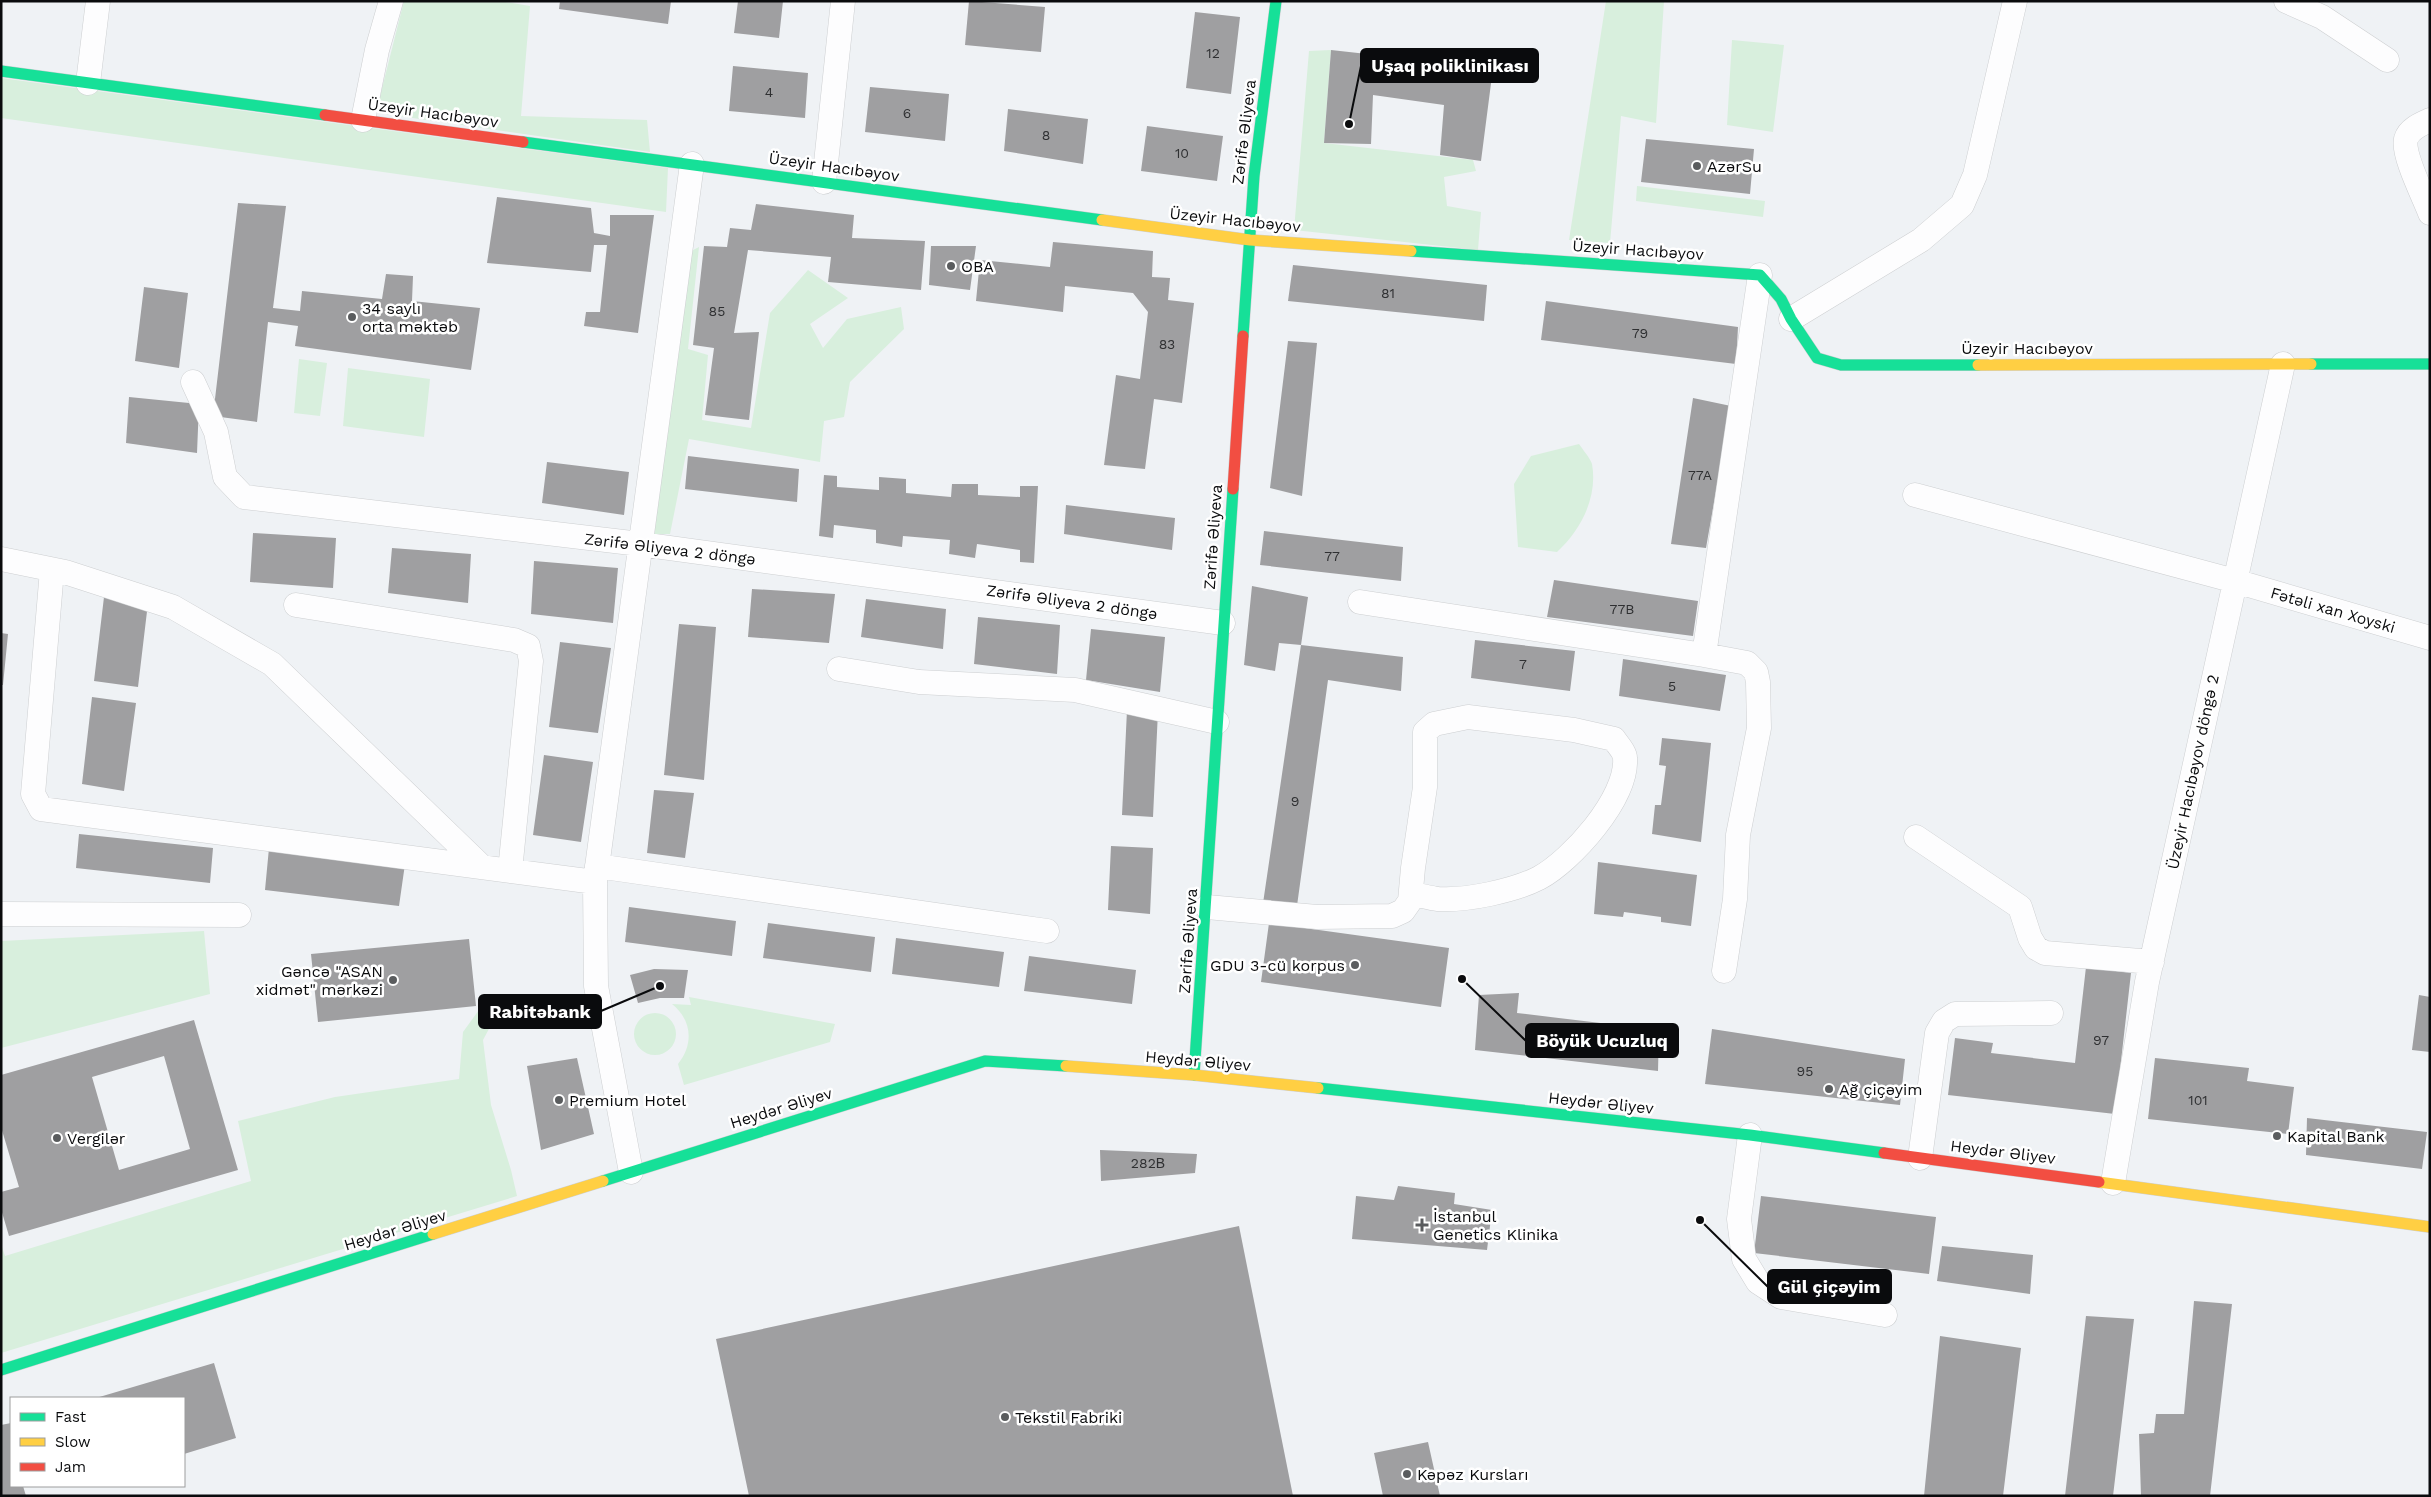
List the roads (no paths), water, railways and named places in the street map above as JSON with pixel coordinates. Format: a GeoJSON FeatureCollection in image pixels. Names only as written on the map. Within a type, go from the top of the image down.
{"type":"FeatureCollection","features":[{"type":"Feature","properties":{"kind":"street"},"geometry":{"type":"LineString","coordinates":[[88,83],[98,1]]}},
{"type":"Feature","properties":{"kind":"street"},"geometry":{"type":"LineString","coordinates":[[363,120],[377,50],[391,1]]}},
{"type":"Feature","properties":{"kind":"street"},"geometry":{"type":"LineString","coordinates":[[824,182],[843,1]]}},
{"type":"Feature","properties":{"kind":"street","name":"Zərifə Əliyeva"},"geometry":{"type":"LineString","coordinates":[[1194,1075],[1207,907],[1223,623],[1254,176],[1276,1]]}},
{"type":"Feature","properties":{"kind":"street"},"geometry":{"type":"LineString","coordinates":[[1791,319],[1921,240],[1962,205],[1975,176],[2015,1]]}},
{"type":"Feature","properties":{"kind":"street"},"geometry":{"type":"LineString","coordinates":[[2286,1],[2322,17],[2386,60]]}},
{"type":"Feature","properties":{"kind":"street","name":"Üzeyir Hacıbəyov"},"geometry":{"type":"LineString","coordinates":[[1,71],[1250,240],[1760,275],[1781,299],[1791,319],[1817,358],[1841,365],[2430,364]]}},
{"type":"Feature","properties":{"kind":"street"},"geometry":{"type":"LineString","coordinates":[[2430,120],[2413,129],[2406,138],[2406,149],[2430,213]]}},
{"type":"Feature","properties":{"kind":"street"},"geometry":{"type":"LineString","coordinates":[[631,1172],[596,986],[596,874],[692,164]]}},
{"type":"Feature","properties":{"kind":"street"},"geometry":{"type":"LineString","coordinates":[[1704,655],[1760,275]]}},
{"type":"Feature","properties":{"kind":"street","name":"Üzeyir Hacıbəyov döngə 2"},"geometry":{"type":"LineString","coordinates":[[2113,1183],[2152,962],[2283,364]]}},
{"type":"Feature","properties":{"kind":"street","name":"Zərifə Əliyeva 2 döngə"},"geometry":{"type":"LineString","coordinates":[[194,382],[216,432],[225,477],[244,497],[640,544],[1223,623]]}},
{"type":"Feature","properties":{"kind":"street","name":"Fətəli xan Xoyski"},"geometry":{"type":"LineString","coordinates":[[1915,495],[2235,581],[2430,638]]}},
{"type":"Feature","properties":{"kind":"street"},"geometry":{"type":"LineString","coordinates":[[1,559],[52,570],[173,607],[272,664],[482,867]]}},
{"type":"Feature","properties":{"kind":"street"},"geometry":{"type":"LineString","coordinates":[[52,570],[33,794],[41,808],[510,871],[596,874],[1047,931]]}},
{"type":"Feature","properties":{"kind":"street"},"geometry":{"type":"LineString","coordinates":[[1360,602],[1704,655],[1747,663],[1756,672],[1759,728],[1738,835],[1735,899],[1724,971]]}},
{"type":"Feature","properties":{"kind":"street"},"geometry":{"type":"LineString","coordinates":[[296,605],[514,640],[528,646],[531,661],[510,871]]}},
{"type":"Feature","properties":{"kind":"street"},"geometry":{"type":"LineString","coordinates":[[839,669],[919,682],[1075,690],[1217,722]]}},
{"type":"Feature","properties":{"kind":"street"},"geometry":{"type":"LineString","coordinates":[[1207,907],[1317,917],[1392,916],[1403,911],[1410,901],[1412,894],[1413,868],[1425,787],[1425,732],[1434,724],[1468,717],[1574,730],[1614,739],[1625,756],[1625,769],[1613,802],[1590,834],[1539,878],[1512,888],[1475,896],[1439,899],[1412,894]]}},
{"type":"Feature","properties":{"kind":"street"},"geometry":{"type":"LineString","coordinates":[[1916,837],[2020,907],[2030,938],[2036,948],[2045,953],[2152,962]]}},
{"type":"Feature","properties":{"kind":"street"},"geometry":{"type":"LineString","coordinates":[[1,914],[239,915]]}},
{"type":"Feature","properties":{"kind":"street"},"geometry":{"type":"LineString","coordinates":[[1920,1158],[1937,1033],[1944,1021],[1955,1014],[2051,1013]]}},
{"type":"Feature","properties":{"kind":"street","name":"Heydər Əliyev"},"geometry":{"type":"LineString","coordinates":[[1,1370],[985,1061],[1194,1075],[1750,1136],[2113,1183],[2430,1227]]}},
{"type":"Feature","properties":{"kind":"street"},"geometry":{"type":"LineString","coordinates":[[1750,1136],[1739,1219],[1744,1259],[1758,1282],[1781,1297],[1885,1315]]}},
{"type":"Feature","properties":{"kind":"place","name":"Uşaq poliklinikası"},"geometry":{"type":"Point","coordinates":[1349,124]}},
{"type":"Feature","properties":{"kind":"place","name":"AzərSu"},"geometry":{"type":"Point","coordinates":[1697,166]}},
{"type":"Feature","properties":{"kind":"place","name":"OBA"},"geometry":{"type":"Point","coordinates":[951,266]}},
{"type":"Feature","properties":{"kind":"place","name":"34 saylı orta məktəb"},"geometry":{"type":"Point","coordinates":[352,317]}},
{"type":"Feature","properties":{"kind":"place","name":"GDU 3-cü korpus"},"geometry":{"type":"Point","coordinates":[1355,965]}},
{"type":"Feature","properties":{"kind":"place","name":"Böyük Ucuzluq"},"geometry":{"type":"Point","coordinates":[1462,979]}},
{"type":"Feature","properties":{"kind":"place","name":"Gəncə \"ASAN xidmət\" mərkəzi"},"geometry":{"type":"Point","coordinates":[393,980]}},
{"type":"Feature","properties":{"kind":"place","name":"Rabitəbank"},"geometry":{"type":"Point","coordinates":[660,986]}},
{"type":"Feature","properties":{"kind":"place","name":"Ağ çiçəyim"},"geometry":{"type":"Point","coordinates":[1829,1089]}},
{"type":"Feature","properties":{"kind":"place","name":"Premium Hotel"},"geometry":{"type":"Point","coordinates":[559,1100]}},
{"type":"Feature","properties":{"kind":"place","name":"Kapital Bank"},"geometry":{"type":"Point","coordinates":[2277,1136]}},
{"type":"Feature","properties":{"kind":"place","name":"Vergilər"},"geometry":{"type":"Point","coordinates":[57,1138]}},
{"type":"Feature","properties":{"kind":"place","name":"Gül çiçəyim"},"geometry":{"type":"Point","coordinates":[1700,1220]}},
{"type":"Feature","properties":{"kind":"place","name":"İstanbul Genetics Klinika"},"geometry":{"type":"Point","coordinates":[1422,1225]}},
{"type":"Feature","properties":{"kind":"place","name":"Tekstil Fabriki"},"geometry":{"type":"Point","coordinates":[1005,1417]}},
{"type":"Feature","properties":{"kind":"place","name":"Kəpəz Kursları"},"geometry":{"type":"Point","coordinates":[1407,1474]}}]}
